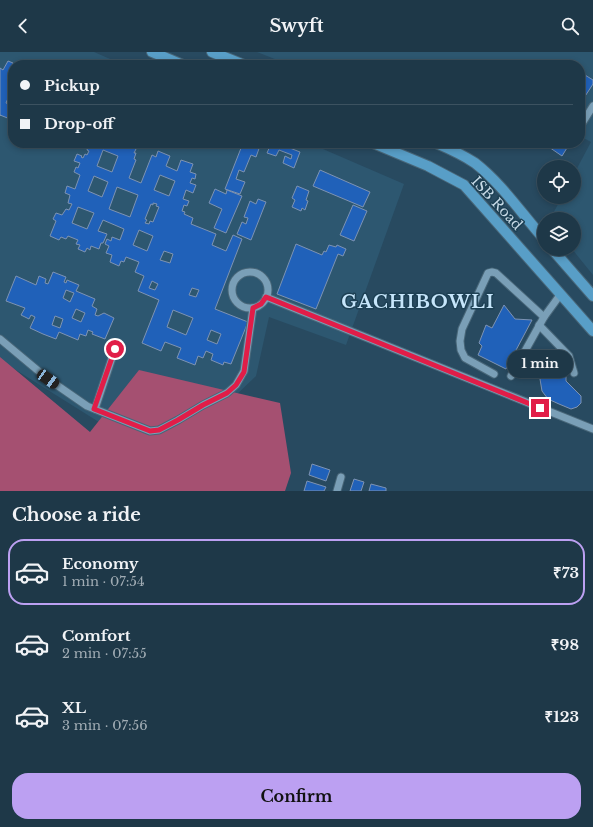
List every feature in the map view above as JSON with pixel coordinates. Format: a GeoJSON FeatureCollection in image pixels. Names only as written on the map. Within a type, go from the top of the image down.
{"type":"FeatureCollection","features":[{"type":"Feature","properties":{"kind":"main road"},"geometry":{"type":"LineString","coordinates":[[152,52],[171,60]]}},
{"type":"Feature","properties":{"kind":"main road"},"geometry":{"type":"LineString","coordinates":[[212,52],[232,60]]}},
{"type":"Feature","properties":{"kind":"main road","name":"ISB Road"},"geometry":{"type":"LineString","coordinates":[[385,148],[428,166],[464,185],[593,331]]}},
{"type":"Feature","properties":{"kind":"main road","name":"ISB Road"},"geometry":{"type":"LineString","coordinates":[[448,148],[475,163],[497,183],[537,232]]}},
{"type":"Feature","properties":{"kind":"main road"},"geometry":{"type":"LineString","coordinates":[[558,256],[593,296]]}},
{"type":"Feature","properties":{"kind":"street"},"geometry":{"type":"LineString","coordinates":[[585,119],[593,106]]}},
{"type":"Feature","properties":{"kind":"street"},"geometry":{"type":"LineString","coordinates":[[249,272],[256,274],[262,277],[266,283],[268,290],[266,297],[261,304],[253,308],[246,308],[239,304],[235,299],[233,285],[242,274],[249,272]]}},
{"type":"Feature","properties":{"kind":"street"},"geometry":{"type":"LineString","coordinates":[[494,374],[465,358],[461,350],[460,341],[462,329],[488,273],[496,273],[544,317]]}},
{"type":"Feature","properties":{"kind":"street"},"geometry":{"type":"LineString","coordinates":[[511,376],[539,325],[560,295]]}},
{"type":"Feature","properties":{"kind":"street"},"geometry":{"type":"LineString","coordinates":[[266,297],[593,429]]}},
{"type":"Feature","properties":{"kind":"street"},"geometry":{"type":"LineString","coordinates":[[0,339],[48,379],[87,406],[150,431],[159,430],[227,393],[236,385],[244,372],[253,308]]}},
{"type":"Feature","properties":{"kind":"street"},"geometry":{"type":"LineString","coordinates":[[539,325],[569,356],[574,373]]}},
{"type":"Feature","properties":{"kind":"street"},"geometry":{"type":"LineString","coordinates":[[94,409],[115,349]]}},
{"type":"Feature","properties":{"kind":"street"},"geometry":{"type":"LineString","coordinates":[[337,491],[341,477]]}},
{"type":"Feature","properties":{"kind":"shaded area"},"geometry":{"type":"Polygon","coordinates":[[[0,52],[94,52],[112,60],[8,60],[8,148],[321,148],[404,184],[346,345],[269,317],[256,376],[186,443],[118,434],[0,360],[0,52]]]}},
{"type":"Feature","properties":{"kind":"shaded area"},"geometry":{"type":"Polygon","coordinates":[[[257,52],[593,52],[593,275],[578,256],[581,256],[581,212],[554,212],[558,204],[581,204],[581,161],[591,142],[585,139],[585,60],[277,60],[257,52]]]}},
{"type":"Feature","properties":{"kind":"shaded area"},"geometry":{"type":"Polygon","coordinates":[[[0,357],[90,432],[139,370],[280,403],[291,473],[285,491],[0,491],[0,357]]]}},
{"type":"Feature","properties":{"kind":"building"},"geometry":{"type":"Polygon","coordinates":[[[8,61],[8,98],[6,103],[8,104],[8,118],[0,115],[0,68],[3,70],[8,61]]]}},
{"type":"Feature","properties":{"kind":"building"},"geometry":{"type":"Polygon","coordinates":[[[585,75],[593,80],[593,84],[585,96],[585,75]]]}},
{"type":"Feature","properties":{"kind":"building"},"geometry":{"type":"Polygon","coordinates":[[[88,148],[136,149],[134,159],[136,160],[129,178],[141,183],[152,155],[156,157],[158,151],[170,156],[166,166],[177,171],[181,160],[193,164],[190,172],[196,174],[195,179],[192,178],[190,183],[196,185],[193,193],[186,190],[183,199],[189,201],[187,206],[184,205],[182,211],[185,212],[184,214],[193,218],[191,224],[216,234],[212,245],[226,251],[233,235],[242,239],[215,309],[248,322],[231,364],[224,362],[223,365],[211,360],[213,354],[206,351],[203,358],[198,356],[195,365],[177,358],[181,348],[165,342],[161,351],[142,343],[159,300],[138,291],[144,276],[135,272],[139,262],[126,257],[124,262],[121,261],[119,266],[110,262],[112,255],[106,253],[109,246],[105,244],[107,239],[111,241],[112,237],[120,240],[124,229],[103,220],[98,231],[107,234],[103,243],[101,243],[99,249],[91,246],[90,250],[87,248],[85,252],[78,249],[80,245],[76,244],[78,240],[68,236],[66,239],[61,237],[59,240],[50,236],[56,221],[53,219],[56,213],[62,215],[66,209],[69,210],[72,204],[68,203],[70,195],[65,193],[67,186],[75,189],[80,175],[74,172],[80,163],[74,161],[77,154],[83,158],[89,151],[87,150],[88,148]],[[103,150],[97,166],[112,172],[118,156],[103,150]],[[160,175],[154,190],[169,196],[175,181],[160,175]],[[94,176],[88,191],[102,197],[108,182],[94,176]],[[117,187],[109,209],[130,217],[138,195],[117,187]],[[153,203],[153,205],[151,204],[145,219],[147,220],[145,223],[149,224],[150,221],[153,222],[159,207],[156,206],[157,204],[153,203]],[[78,207],[72,223],[87,229],[94,213],[78,207]],[[139,230],[133,245],[147,251],[153,236],[139,230]],[[164,251],[160,260],[170,263],[173,254],[164,251]],[[152,281],[149,288],[155,290],[158,284],[152,281]],[[192,288],[189,295],[196,297],[199,290],[192,288]],[[173,310],[167,327],[186,335],[193,318],[173,310]],[[211,330],[207,340],[217,344],[221,334],[211,330]]]}},
{"type":"Feature","properties":{"kind":"building"},"geometry":{"type":"Polygon","coordinates":[[[241,148],[259,148],[256,157],[251,155],[244,172],[239,170],[236,179],[245,182],[240,194],[225,189],[241,148]]]}},
{"type":"Feature","properties":{"kind":"building"},"geometry":{"type":"Polygon","coordinates":[[[269,148],[290,148],[300,152],[294,168],[283,163],[285,156],[291,159],[292,155],[279,150],[276,156],[267,153],[269,148]]]}},
{"type":"Feature","properties":{"kind":"building"},"geometry":{"type":"Polygon","coordinates":[[[550,148],[567,148],[562,156],[550,148]]]}},
{"type":"Feature","properties":{"kind":"building"},"geometry":{"type":"Polygon","coordinates":[[[320,170],[370,192],[363,207],[313,186],[320,170]]]}},
{"type":"Feature","properties":{"kind":"building"},"geometry":{"type":"Polygon","coordinates":[[[297,186],[309,191],[305,210],[302,208],[301,211],[292,207],[295,200],[292,198],[297,186]]]}},
{"type":"Feature","properties":{"kind":"building"},"geometry":{"type":"Polygon","coordinates":[[[215,189],[226,194],[227,190],[242,196],[226,233],[214,228],[222,209],[209,203],[215,189]]]}},
{"type":"Feature","properties":{"kind":"building"},"geometry":{"type":"Polygon","coordinates":[[[258,199],[266,202],[251,240],[237,234],[242,222],[246,224],[248,218],[244,217],[250,201],[256,204],[258,199]]]}},
{"type":"Feature","properties":{"kind":"building"},"geometry":{"type":"Polygon","coordinates":[[[353,205],[367,211],[354,241],[340,235],[353,205]]]}},
{"type":"Feature","properties":{"kind":"building"},"geometry":{"type":"Polygon","coordinates":[[[296,244],[322,255],[324,251],[326,252],[329,245],[336,247],[337,245],[346,249],[343,256],[338,254],[316,309],[277,294],[296,244]]]}},
{"type":"Feature","properties":{"kind":"building"},"geometry":{"type":"Polygon","coordinates":[[[53,272],[66,277],[64,282],[66,283],[67,280],[79,285],[76,291],[95,299],[92,306],[97,309],[95,315],[98,316],[104,313],[114,318],[105,339],[92,334],[93,332],[88,330],[86,336],[80,334],[78,340],[59,332],[56,339],[30,328],[35,317],[31,315],[29,319],[21,315],[25,308],[6,301],[16,276],[36,285],[39,276],[46,279],[45,283],[48,284],[53,272]],[[66,290],[63,298],[70,302],[74,293],[66,290]],[[76,309],[72,318],[81,322],[85,313],[76,309]],[[55,316],[52,325],[60,328],[63,319],[55,316]]]}},
{"type":"Feature","properties":{"kind":"building"},"geometry":{"type":"Polygon","coordinates":[[[504,305],[515,319],[532,320],[506,369],[478,355],[482,346],[479,343],[486,325],[492,328],[504,305]]]}},
{"type":"Feature","properties":{"kind":"building"},"geometry":{"type":"Polygon","coordinates":[[[559,354],[564,356],[568,362],[566,381],[581,396],[581,403],[577,407],[571,409],[548,399],[542,391],[540,379],[547,363],[552,357],[559,354]]]}},
{"type":"Feature","properties":{"kind":"building"},"geometry":{"type":"Polygon","coordinates":[[[312,464],[330,470],[326,481],[309,475],[312,464]]]}},
{"type":"Feature","properties":{"kind":"building"},"geometry":{"type":"Polygon","coordinates":[[[354,479],[364,482],[361,491],[350,491],[354,479]]]}},
{"type":"Feature","properties":{"kind":"building"},"geometry":{"type":"Polygon","coordinates":[[[307,481],[326,487],[324,491],[304,491],[307,481]]]}},
{"type":"Feature","properties":{"kind":"building"},"geometry":{"type":"Polygon","coordinates":[[[371,484],[386,488],[386,491],[369,491],[371,484]]]}},
{"type":"Feature","properties":{"kind":"district","name":"GACHIBOWLI"},"geometry":{"type":"Point","coordinates":[418,302]}},
{"type":"Feature","properties":{"kind":"route"},"geometry":{"type":"LineString","coordinates":[[115,349],[94,409],[150,431],[159,430],[178,420],[227,393],[236,385],[244,372],[253,308],[261,304],[266,297],[540,408]]}}]}
